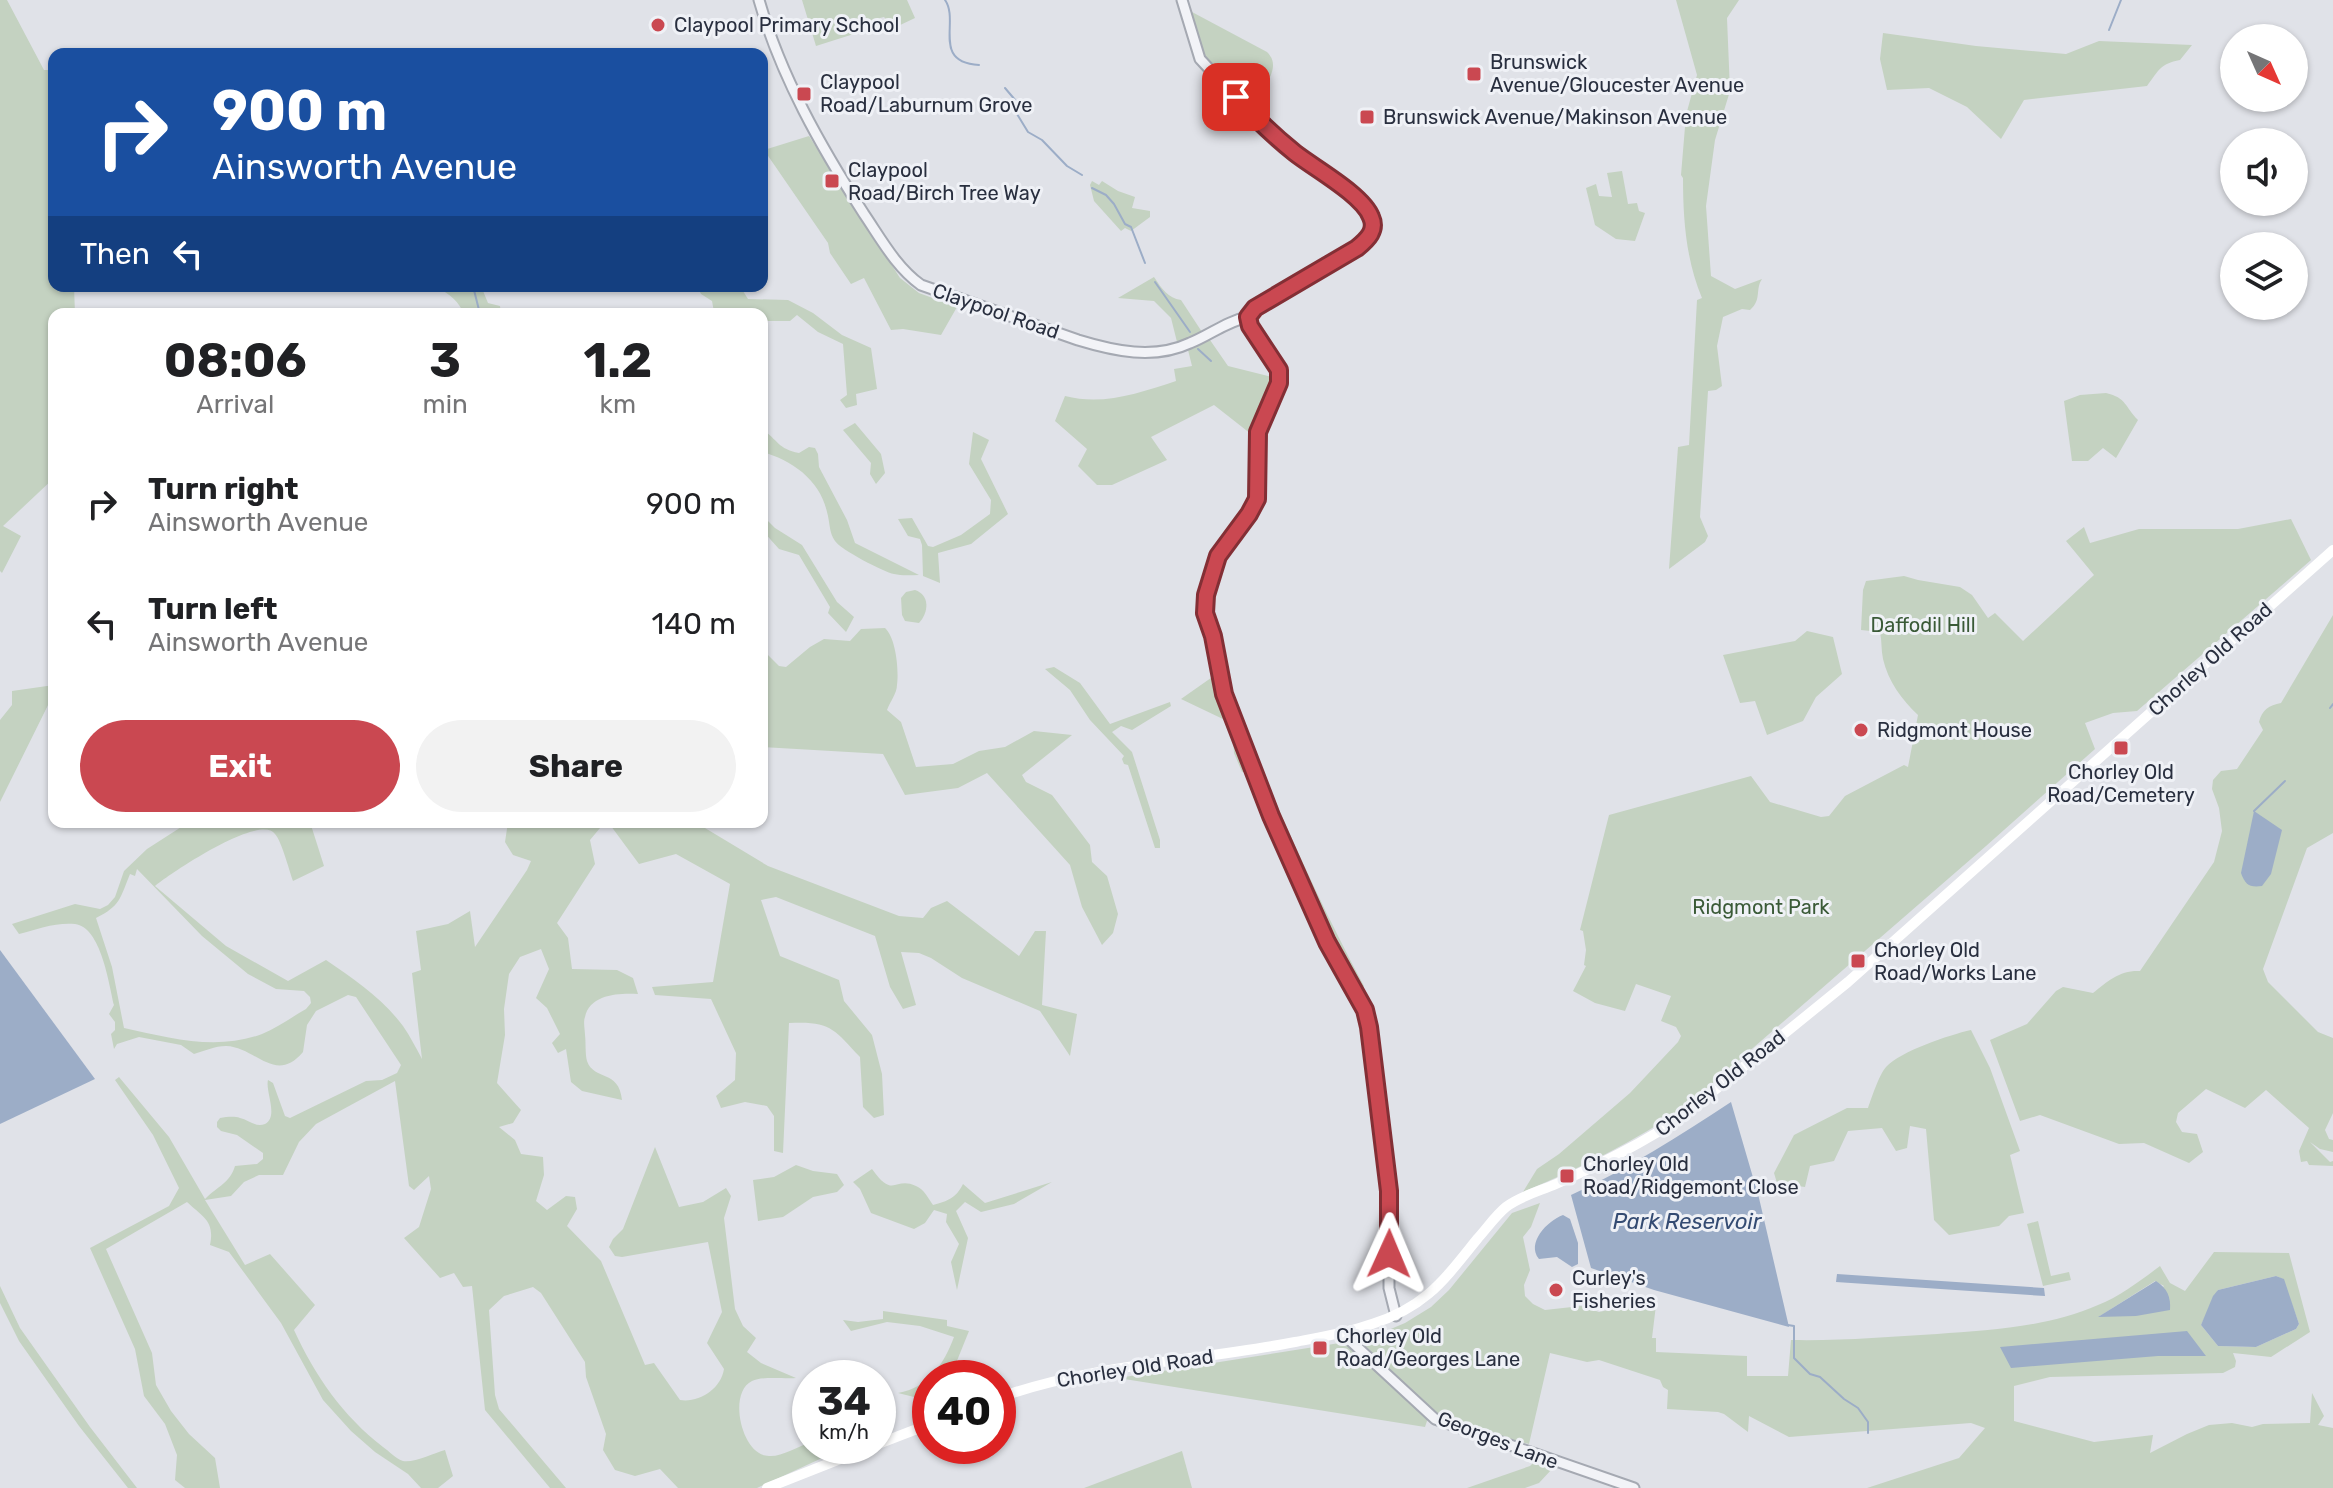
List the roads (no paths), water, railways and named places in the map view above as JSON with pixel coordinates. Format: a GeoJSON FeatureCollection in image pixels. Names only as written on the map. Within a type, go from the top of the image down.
{"type":"FeatureCollection","features":[{"type":"Feature","properties":{"kind":"main road","name":"Chorley Old Road"},"geometry":{"type":"LineString","coordinates":[[1016,1392],[1075,1376],[1342,1333],[1396,1316],[1431,1294],[1509,1205],[1660,1132],[1800,1022],[2333,550]]}},
{"type":"Feature","properties":{"kind":"main road"},"geometry":{"type":"LineString","coordinates":[[767,1488],[828,1464]]}},
{"type":"Feature","properties":{"kind":"street","name":"Claypool Road"},"geometry":{"type":"LineString","coordinates":[[759,0],[773,47],[814,132],[888,250],[909,277],[950,297],[1078,340],[1133,353],[1181,347],[1248,317],[1255,308],[1366,241],[1374,226],[1363,203],[1295,153],[1253,116],[1200,59],[1182,0]]}},
{"type":"Feature","properties":{"kind":"street"},"geometry":{"type":"LineString","coordinates":[[1248,317],[1250,326],[1279,370],[1279,383],[1258,432],[1257,499],[1218,556],[1206,595],[1205,613],[1213,636],[1224,694],[1271,816],[1317,921],[1365,1010],[1389,1191],[1389,1288],[1396,1316]]}},
{"type":"Feature","properties":{"kind":"street","name":"Georges Lane"},"geometry":{"type":"LineString","coordinates":[[1342,1333],[1435,1419],[1634,1488]]}},
{"type":"Feature","properties":{"kind":"water"},"geometry":{"type":"Polygon","coordinates":[[[2254,811],[2282,830],[2271,874],[2262,886],[2248,884],[2241,873],[2254,811]]]}},
{"type":"Feature","properties":{"kind":"water"},"geometry":{"type":"Polygon","coordinates":[[[0,950],[95,1079],[0,1124],[0,950]]]}},
{"type":"Feature","properties":{"kind":"water","name":"Park Reservoir"},"geometry":{"type":"Polygon","coordinates":[[[1731,1102],[1759,1198],[1789,1327],[1654,1290],[1591,1268],[1571,1195],[1673,1140],[1731,1102]]]}},
{"type":"Feature","properties":{"kind":"water"},"geometry":{"type":"Polygon","coordinates":[[[1563,1215],[1570,1219],[1578,1243],[1578,1264],[1572,1267],[1557,1257],[1539,1259],[1536,1253],[1540,1233],[1563,1215]]]}},
{"type":"Feature","properties":{"kind":"water"},"geometry":{"type":"Polygon","coordinates":[[[1837,1274],[2044,1288],[2045,1296],[1836,1282],[1837,1274]]]}},
{"type":"Feature","properties":{"kind":"water"},"geometry":{"type":"Polygon","coordinates":[[[2276,1276],[2284,1279],[2299,1324],[2296,1329],[2256,1347],[2218,1346],[2201,1325],[2213,1296],[2218,1290],[2276,1276]]]}},
{"type":"Feature","properties":{"kind":"water"},"geometry":{"type":"Polygon","coordinates":[[[2156,1281],[2168,1293],[2170,1310],[2136,1316],[2098,1317],[2156,1281]]]}},
{"type":"Feature","properties":{"kind":"water"},"geometry":{"type":"Polygon","coordinates":[[[2187,1331],[2206,1356],[2158,1356],[2011,1368],[2000,1347],[2187,1331]]]}},
{"type":"Feature","properties":{"kind":"waterway"},"geometry":{"type":"LineString","coordinates":[[945,0],[949,9],[951,49],[964,62],[979,65]]}},
{"type":"Feature","properties":{"kind":"waterway"},"geometry":{"type":"LineString","coordinates":[[2109,30],[2121,0]]}},
{"type":"Feature","properties":{"kind":"waterway"},"geometry":{"type":"LineString","coordinates":[[1005,88],[1016,101],[1017,114],[1028,132],[1042,140],[1067,166],[1082,175]]}},
{"type":"Feature","properties":{"kind":"waterway"},"geometry":{"type":"LineString","coordinates":[[1092,188],[1106,195],[1125,224],[1131,227],[1145,263]]}},
{"type":"Feature","properties":{"kind":"waterway"},"geometry":{"type":"LineString","coordinates":[[1155,282],[1190,332]]}},
{"type":"Feature","properties":{"kind":"waterway"},"geometry":{"type":"LineString","coordinates":[[474,292],[478,308]]}},
{"type":"Feature","properties":{"kind":"waterway"},"geometry":{"type":"LineString","coordinates":[[1198,349],[1211,361]]}},
{"type":"Feature","properties":{"kind":"waterway"},"geometry":{"type":"LineString","coordinates":[[2330,708],[2333,704]]}},
{"type":"Feature","properties":{"kind":"waterway"},"geometry":{"type":"LineString","coordinates":[[2254,811],[2285,781]]}},
{"type":"Feature","properties":{"kind":"waterway"},"geometry":{"type":"LineString","coordinates":[[1788,1325],[1794,1326],[1794,1358],[1810,1374],[1820,1377],[1858,1408],[1868,1422],[1868,1433]]}},
{"type":"Feature","properties":{"kind":"place","name":"Claypool Primary School"},"geometry":{"type":"Point","coordinates":[658,25]}},
{"type":"Feature","properties":{"kind":"place","name":"Brunswick Avenue/Gloucester Avenue"},"geometry":{"type":"Point","coordinates":[1474,74]}},
{"type":"Feature","properties":{"kind":"place","name":"Claypool Road/Laburnum Grove"},"geometry":{"type":"Point","coordinates":[804,94]}},
{"type":"Feature","properties":{"kind":"place","name":"Brunswick Avenue/Makinson Avenue"},"geometry":{"type":"Point","coordinates":[1367,117]}},
{"type":"Feature","properties":{"kind":"place","name":"Claypool Road/Birch Tree Way"},"geometry":{"type":"Point","coordinates":[832,181]}},
{"type":"Feature","properties":{"kind":"place","name":"Ridgmont House"},"geometry":{"type":"Point","coordinates":[1861,730]}},
{"type":"Feature","properties":{"kind":"place","name":"Chorley Old Road/Cemetery"},"geometry":{"type":"Point","coordinates":[2121,748]}},
{"type":"Feature","properties":{"kind":"place","name":"Chorley Old Road/Works Lane"},"geometry":{"type":"Point","coordinates":[1858,961]}},
{"type":"Feature","properties":{"kind":"place","name":"Chorley Old Road/Ridgemont Close"},"geometry":{"type":"Point","coordinates":[1567,1176]}},
{"type":"Feature","properties":{"kind":"place","name":"Curley's Fisheries"},"geometry":{"type":"Point","coordinates":[1556,1290]}},
{"type":"Feature","properties":{"kind":"place","name":"Chorley Old Road/Georges Lane"},"geometry":{"type":"Point","coordinates":[1320,1348]}},
{"type":"Feature","properties":{"kind":"park label","name":"Daffodil Hill"},"geometry":{"type":"Point","coordinates":[1923,625]}},
{"type":"Feature","properties":{"kind":"park label","name":"Ridgmont Park"},"geometry":{"type":"Point","coordinates":[1761,907]}}]}
